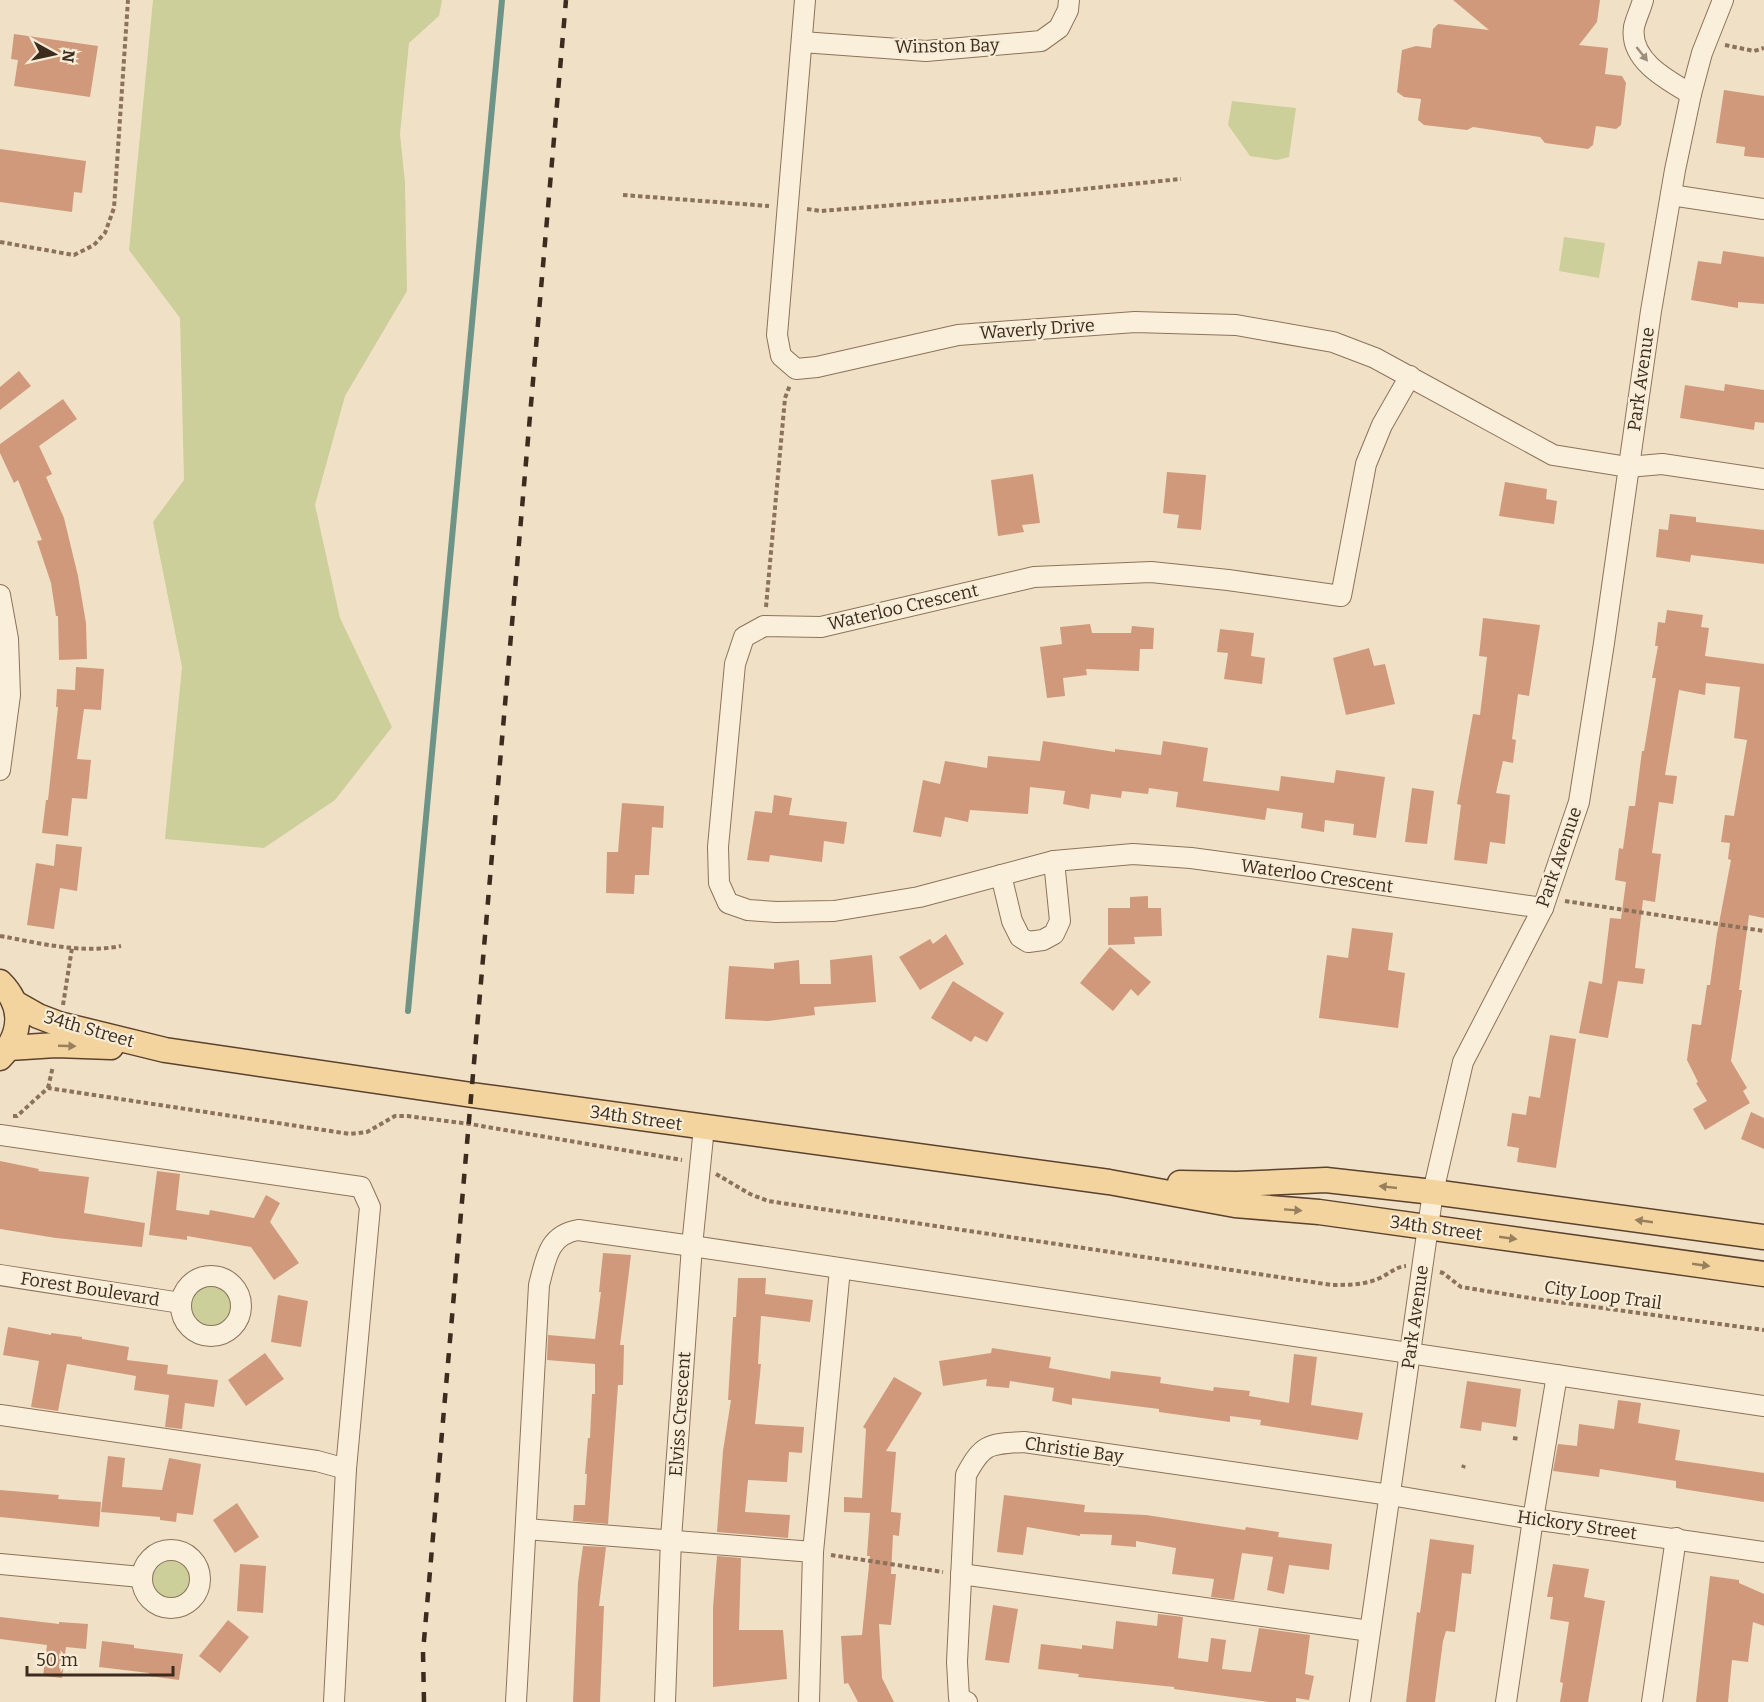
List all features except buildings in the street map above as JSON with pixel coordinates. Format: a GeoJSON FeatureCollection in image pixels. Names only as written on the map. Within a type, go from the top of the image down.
{"type":"FeatureCollection","features":[{"type":"Feature","properties":{"kind":"main road"},"geometry":{"type":"LineString","coordinates":[[0,982],[8,990],[15,1003],[18,1018],[16,1034],[5,1053]]}},
{"type":"Feature","properties":{"kind":"main road","name":"34th Street"},"geometry":{"type":"LineString","coordinates":[[15,1003],[38,1016],[59,1024],[165,1050]]}},
{"type":"Feature","properties":{"kind":"main road","name":"34th Street"},"geometry":{"type":"LineString","coordinates":[[5,1053],[56,1045],[165,1050],[1109,1182],[1235,1205],[1319,1212],[1764,1274]]}},
{"type":"Feature","properties":{"kind":"main road","name":"34th Street"},"geometry":{"type":"LineString","coordinates":[[1109,1182],[1236,1184],[1326,1180],[1433,1192],[1764,1237]]}},
{"type":"Feature","properties":{"kind":"street"},"geometry":{"type":"LineString","coordinates":[[796,369],[781,356],[777,335],[805,0]]}},
{"type":"Feature","properties":{"kind":"street","name":"Winston Bay"},"geometry":{"type":"LineString","coordinates":[[802,42],[926,51],[1041,41],[1059,28],[1068,10],[1069,0]]}},
{"type":"Feature","properties":{"kind":"street"},"geometry":{"type":"LineString","coordinates":[[1643,0],[1634,27],[1636,48],[1660,76],[1691,94]]}},
{"type":"Feature","properties":{"kind":"street","name":"Park Avenue"},"geometry":{"type":"LineString","coordinates":[[1360,1702],[1433,1192],[1462,1062],[1545,903],[1579,802],[1671,195],[1686,112],[1702,53],[1723,0]]}},
{"type":"Feature","properties":{"kind":"street"},"geometry":{"type":"LineString","coordinates":[[1671,195],[1764,209]]}},
{"type":"Feature","properties":{"kind":"street","name":"Waverly Drive"},"geometry":{"type":"LineString","coordinates":[[796,369],[828,365],[958,335],[1136,322],[1236,325],[1333,342],[1374,358],[1553,455],[1628,467],[1662,464],[1764,479]]}},
{"type":"Feature","properties":{"kind":"street","name":"Waterloo Crescent"},"geometry":{"type":"LineString","coordinates":[[1410,376],[1382,424],[1366,464],[1341,596],[1151,572],[1034,577],[821,627],[764,626],[744,637],[735,664],[718,847],[719,883],[728,903],[748,910],[834,911],[919,897],[1054,861],[1134,854],[1191,858],[1545,903]]}},
{"type":"Feature","properties":{"kind":"street"},"geometry":{"type":"LineString","coordinates":[[0,596],[8,639],[10,695],[0,771]]}},
{"type":"Feature","properties":{"kind":"street"},"geometry":{"type":"LineString","coordinates":[[1001,875],[1012,921],[1020,937],[1028,942],[1043,940],[1054,934],[1060,921],[1054,861]]}},
{"type":"Feature","properties":{"kind":"street","name":"Elviss Crescent"},"geometry":{"type":"LineString","coordinates":[[665,1702],[671,1539],[692,1246],[704,1127]]}},
{"type":"Feature","properties":{"kind":"street"},"geometry":{"type":"LineString","coordinates":[[0,1135],[361,1187],[370,1207],[346,1469],[334,1702]]}},
{"type":"Feature","properties":{"kind":"street"},"geometry":{"type":"LineString","coordinates":[[516,1702],[539,1285],[547,1257],[555,1241],[565,1232],[579,1230],[692,1246],[1764,1406]]}},
{"type":"Feature","properties":{"kind":"street"},"geometry":{"type":"LineString","coordinates":[[809,1702],[813,1552],[840,1269]]}},
{"type":"Feature","properties":{"kind":"street","name":"Forest Boulevard"},"geometry":{"type":"LineString","coordinates":[[0,1275],[181,1303]]}},
{"type":"Feature","properties":{"kind":"street"},"geometry":{"type":"LineString","coordinates":[[1506,1702],[1557,1375]]}},
{"type":"Feature","properties":{"kind":"street"},"geometry":{"type":"LineString","coordinates":[[0,1415],[317,1461],[346,1469]]}},
{"type":"Feature","properties":{"kind":"street","name":"Christie Bay"},"geometry":{"type":"LineString","coordinates":[[967,1702],[959,1698],[957,1662],[966,1475],[977,1454],[995,1443],[1024,1442],[1390,1495]]}},
{"type":"Feature","properties":{"kind":"street","name":"Hickory Street"},"geometry":{"type":"LineString","coordinates":[[1390,1495],[1533,1519],[1764,1551]]}},
{"type":"Feature","properties":{"kind":"street"},"geometry":{"type":"LineString","coordinates":[[526,1529],[813,1552]]}},
{"type":"Feature","properties":{"kind":"street"},"geometry":{"type":"LineString","coordinates":[[1652,1702],[1676,1538]]}},
{"type":"Feature","properties":{"kind":"street"},"geometry":{"type":"LineString","coordinates":[[0,1564],[141,1577]]}},
{"type":"Feature","properties":{"kind":"street"},"geometry":{"type":"LineString","coordinates":[[961,1574],[1371,1631]]}},
{"type":"Feature","properties":{"kind":"path"},"geometry":{"type":"LineString","coordinates":[[0,242],[74,255],[94,245],[105,233],[114,208],[128,0]]}},
{"type":"Feature","properties":{"kind":"path"},"geometry":{"type":"LineString","coordinates":[[1725,45],[1754,51],[1764,48]]}},
{"type":"Feature","properties":{"kind":"path"},"geometry":{"type":"LineString","coordinates":[[623,195],[821,211],[1181,179]]}},
{"type":"Feature","properties":{"kind":"path"},"geometry":{"type":"LineString","coordinates":[[764,626],[785,398],[796,369]]}},
{"type":"Feature","properties":{"kind":"path"},"geometry":{"type":"LineString","coordinates":[[1545,903],[1764,931]]}},
{"type":"Feature","properties":{"kind":"path"},"geometry":{"type":"LineString","coordinates":[[0,936],[72,948],[104,949],[121,946]]}},
{"type":"Feature","properties":{"kind":"path"},"geometry":{"type":"LineString","coordinates":[[63,1005],[72,948]]}},
{"type":"Feature","properties":{"kind":"path"},"geometry":{"type":"LineString","coordinates":[[48,1088],[53,1061]]}},
{"type":"Feature","properties":{"kind":"path","name":"City Loop Trail"},"geometry":{"type":"LineString","coordinates":[[1443,1273],[1461,1287],[1764,1330]]}},
{"type":"Feature","properties":{"kind":"path"},"geometry":{"type":"LineString","coordinates":[[1513,1438],[1520,1439]]}},
{"type":"Feature","properties":{"kind":"path"},"geometry":{"type":"LineString","coordinates":[[813,1552],[961,1574]]}},
{"type":"Feature","properties":{"kind":"green space"},"geometry":{"type":"Polygon","coordinates":[[[153,0],[442,0],[439,16],[409,43],[400,134],[405,183],[407,291],[345,396],[315,505],[340,618],[392,727],[335,800],[264,848],[165,839],[182,667],[153,522],[184,480],[180,318],[129,250],[153,0]]]}},
{"type":"Feature","properties":{"kind":"green space"},"geometry":{"type":"Polygon","coordinates":[[[1232,101],[1296,108],[1289,157],[1277,160],[1250,156],[1228,125],[1232,101]]]}},
{"type":"Feature","properties":{"kind":"green space"},"geometry":{"type":"Polygon","coordinates":[[[1564,237],[1605,243],[1599,278],[1559,271],[1564,237]]]}},
{"type":"Feature","properties":{"kind":"green space"},"geometry":{"type":"Polygon","coordinates":[[[211,1286],[225,1292],[231,1306],[225,1320],[211,1326],[197,1320],[191,1306],[197,1292],[211,1286]]]}},
{"type":"Feature","properties":{"kind":"green space"},"geometry":{"type":"Polygon","coordinates":[[[171,1560],[185,1566],[191,1580],[185,1594],[171,1600],[157,1594],[151,1580],[157,1566],[171,1560]]]}},
{"type":"Feature","properties":{"kind":"waterway"},"geometry":{"type":"LineString","coordinates":[[408,1011],[502,0]]}},
{"type":"Feature","properties":{"kind":"railway"},"geometry":{"type":"LineString","coordinates":[[424,1702],[423,1652],[566,0]]}}]}
